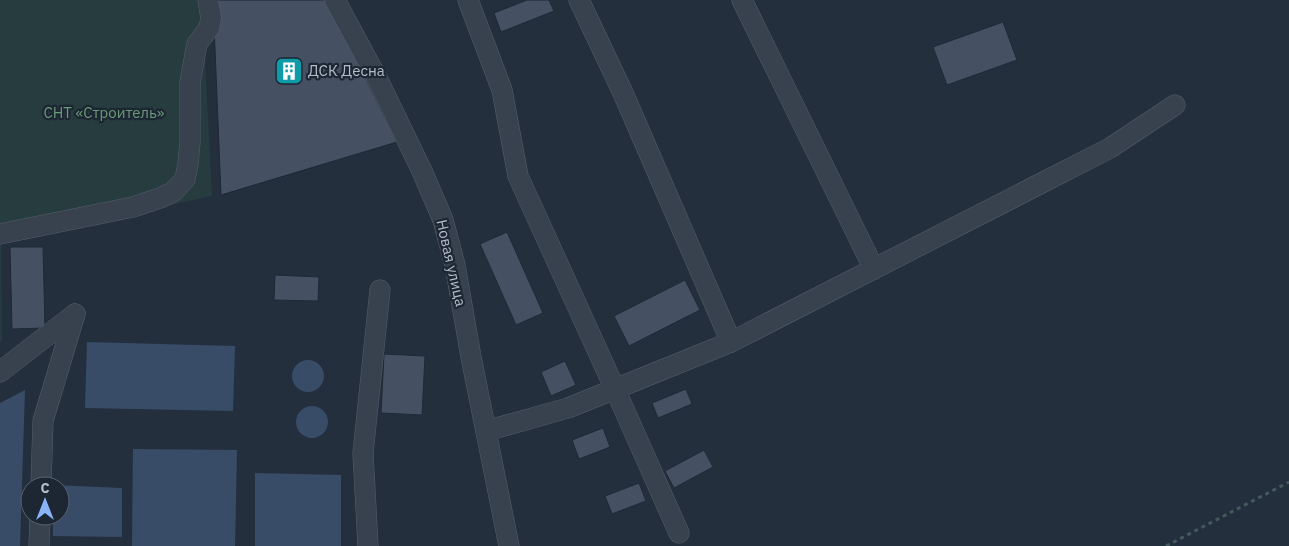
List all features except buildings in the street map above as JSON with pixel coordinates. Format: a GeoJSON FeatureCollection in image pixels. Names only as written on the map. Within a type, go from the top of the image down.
{"type":"FeatureCollection","features":[{"type":"Feature","properties":{"kind":"street"},"geometry":{"type":"LineString","coordinates":[[0,234],[133,207],[173,192],[185,179],[190,142],[190,82],[198,44],[209,28],[211,18],[208,0]]}},
{"type":"Feature","properties":{"kind":"street","name":"Новая улица"},"geometry":{"type":"LineString","coordinates":[[335,0],[377,78],[422,171],[443,220],[455,265],[471,358],[509,546]]}},
{"type":"Feature","properties":{"kind":"street"},"geometry":{"type":"LineString","coordinates":[[468,0],[502,90],[518,176],[679,533]]}},
{"type":"Feature","properties":{"kind":"street"},"geometry":{"type":"LineString","coordinates":[[579,0],[623,93],[731,342]]}},
{"type":"Feature","properties":{"kind":"street"},"geometry":{"type":"LineString","coordinates":[[742,0],[874,269]]}},
{"type":"Feature","properties":{"kind":"street"},"geometry":{"type":"LineString","coordinates":[[486,431],[568,408],[731,342],[1110,148],[1175,105]]}},
{"type":"Feature","properties":{"kind":"street"},"geometry":{"type":"LineString","coordinates":[[368,546],[363,453],[380,290]]}},
{"type":"Feature","properties":{"kind":"street"},"geometry":{"type":"LineString","coordinates":[[0,372],[75,314],[43,421],[41,476]]}},
{"type":"Feature","properties":{"kind":"street"},"geometry":{"type":"LineString","coordinates":[[39,546],[40,526]]}},
{"type":"Feature","properties":{"kind":"path"},"geometry":{"type":"LineString","coordinates":[[1166,546],[1289,482]]}},
{"type":"Feature","properties":{"kind":"green space","name":"СНТ «Строитель»"},"geometry":{"type":"Polygon","coordinates":[[[0,0],[202,0],[212,196],[1,241],[2,340],[0,342],[0,0]]]}},
{"type":"Feature","properties":{"kind":"water"},"geometry":{"type":"Polygon","coordinates":[[[87,342],[235,346],[233,411],[85,408],[87,342]]]}},
{"type":"Feature","properties":{"kind":"water"},"geometry":{"type":"Polygon","coordinates":[[[308,360],[319,365],[324,376],[319,387],[308,392],[297,387],[292,376],[297,365],[308,360]]]}},
{"type":"Feature","properties":{"kind":"water"},"geometry":{"type":"Polygon","coordinates":[[[25,390],[22,476],[20,476],[20,546],[0,546],[0,403],[25,390]]]}},
{"type":"Feature","properties":{"kind":"water"},"geometry":{"type":"Polygon","coordinates":[[[312,406],[323,411],[328,422],[323,433],[312,438],[301,433],[296,422],[301,411],[312,406]]]}},
{"type":"Feature","properties":{"kind":"water"},"geometry":{"type":"Polygon","coordinates":[[[133,449],[237,450],[235,546],[132,546],[133,449]]]}},
{"type":"Feature","properties":{"kind":"water"},"geometry":{"type":"Polygon","coordinates":[[[255,473],[341,475],[341,546],[255,546],[255,473]]]}},
{"type":"Feature","properties":{"kind":"water"},"geometry":{"type":"Polygon","coordinates":[[[70,486],[122,488],[122,537],[53,536],[53,526],[70,526],[70,486]]]}},
{"type":"Feature","properties":{"kind":"place","name":"ДСК Десна"},"geometry":{"type":"Point","coordinates":[289,71]}}]}
